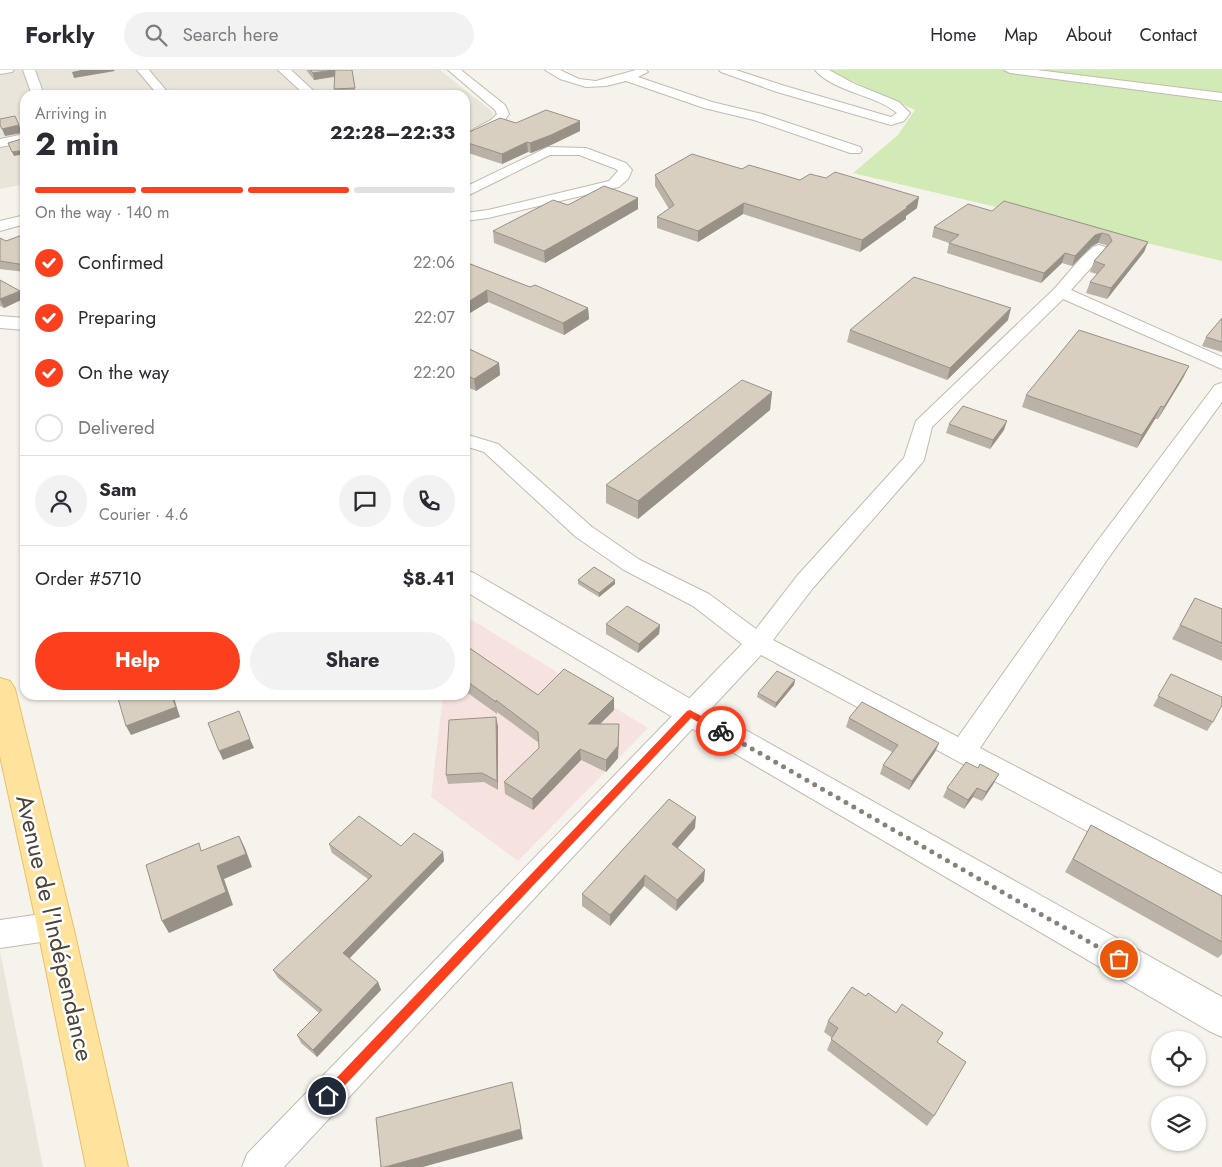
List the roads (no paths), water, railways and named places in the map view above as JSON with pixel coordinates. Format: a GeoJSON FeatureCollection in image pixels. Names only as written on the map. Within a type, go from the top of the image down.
{"type":"FeatureCollection","features":[{"type":"Feature","properties":{"kind":"main road","name":"Avenue de l'Indépendance"},"geometry":{"type":"LineString","coordinates":[[0,690],[55,926],[108,1167]]}},
{"type":"Feature","properties":{"kind":"street"},"geometry":{"type":"LineString","coordinates":[[0,71],[8,70]]}},
{"type":"Feature","properties":{"kind":"street"},"geometry":{"type":"LineString","coordinates":[[29,70],[36,90]]}},
{"type":"Feature","properties":{"kind":"street"},"geometry":{"type":"LineString","coordinates":[[143,70],[160,90]]}},
{"type":"Feature","properties":{"kind":"street"},"geometry":{"type":"LineString","coordinates":[[284,70],[306,90]]}},
{"type":"Feature","properties":{"kind":"street"},"geometry":{"type":"LineString","coordinates":[[454,70],[501,108],[503,114],[496,123],[470,136]]}},
{"type":"Feature","properties":{"kind":"street"},"geometry":{"type":"LineString","coordinates":[[551,70],[587,85],[626,77],[646,70]]}},
{"type":"Feature","properties":{"kind":"street"},"geometry":{"type":"LineString","coordinates":[[725,70],[781,90],[891,121],[900,118],[904,113],[895,105],[851,87],[820,70]]}},
{"type":"Feature","properties":{"kind":"street"},"geometry":{"type":"LineString","coordinates":[[1010,70],[1222,97]]}},
{"type":"Feature","properties":{"kind":"street"},"geometry":{"type":"LineString","coordinates":[[626,77],[708,105],[758,117],[855,150]]}},
{"type":"Feature","properties":{"kind":"street"},"geometry":{"type":"LineString","coordinates":[[0,143],[20,139]]}},
{"type":"Feature","properties":{"kind":"street"},"geometry":{"type":"LineString","coordinates":[[470,190],[548,151],[581,151],[625,170],[623,176],[614,184],[488,214],[470,216]]}},
{"type":"Feature","properties":{"kind":"street"},"geometry":{"type":"LineString","coordinates":[[0,226],[20,220]]}},
{"type":"Feature","properties":{"kind":"street"},"geometry":{"type":"LineString","coordinates":[[260,1167],[758,643],[805,582],[914,460],[923,425],[1061,292],[1087,261],[1099,250]]}},
{"type":"Feature","properties":{"kind":"street"},"geometry":{"type":"LineString","coordinates":[[1061,292],[1179,343],[1222,364]]}},
{"type":"Feature","properties":{"kind":"street"},"geometry":{"type":"LineString","coordinates":[[0,322],[20,324]]}},
{"type":"Feature","properties":{"kind":"street"},"geometry":{"type":"LineString","coordinates":[[962,752],[1101,552],[1222,390]]}},
{"type":"Feature","properties":{"kind":"street"},"geometry":{"type":"LineString","coordinates":[[470,442],[491,448],[584,532],[632,565],[701,600],[758,643],[1222,889]]}},
{"type":"Feature","properties":{"kind":"street"},"geometry":{"type":"LineString","coordinates":[[470,582],[690,713],[1222,1018]]}},
{"type":"Feature","properties":{"kind":"street"},"geometry":{"type":"LineString","coordinates":[[0,934],[55,926]]}}]}
